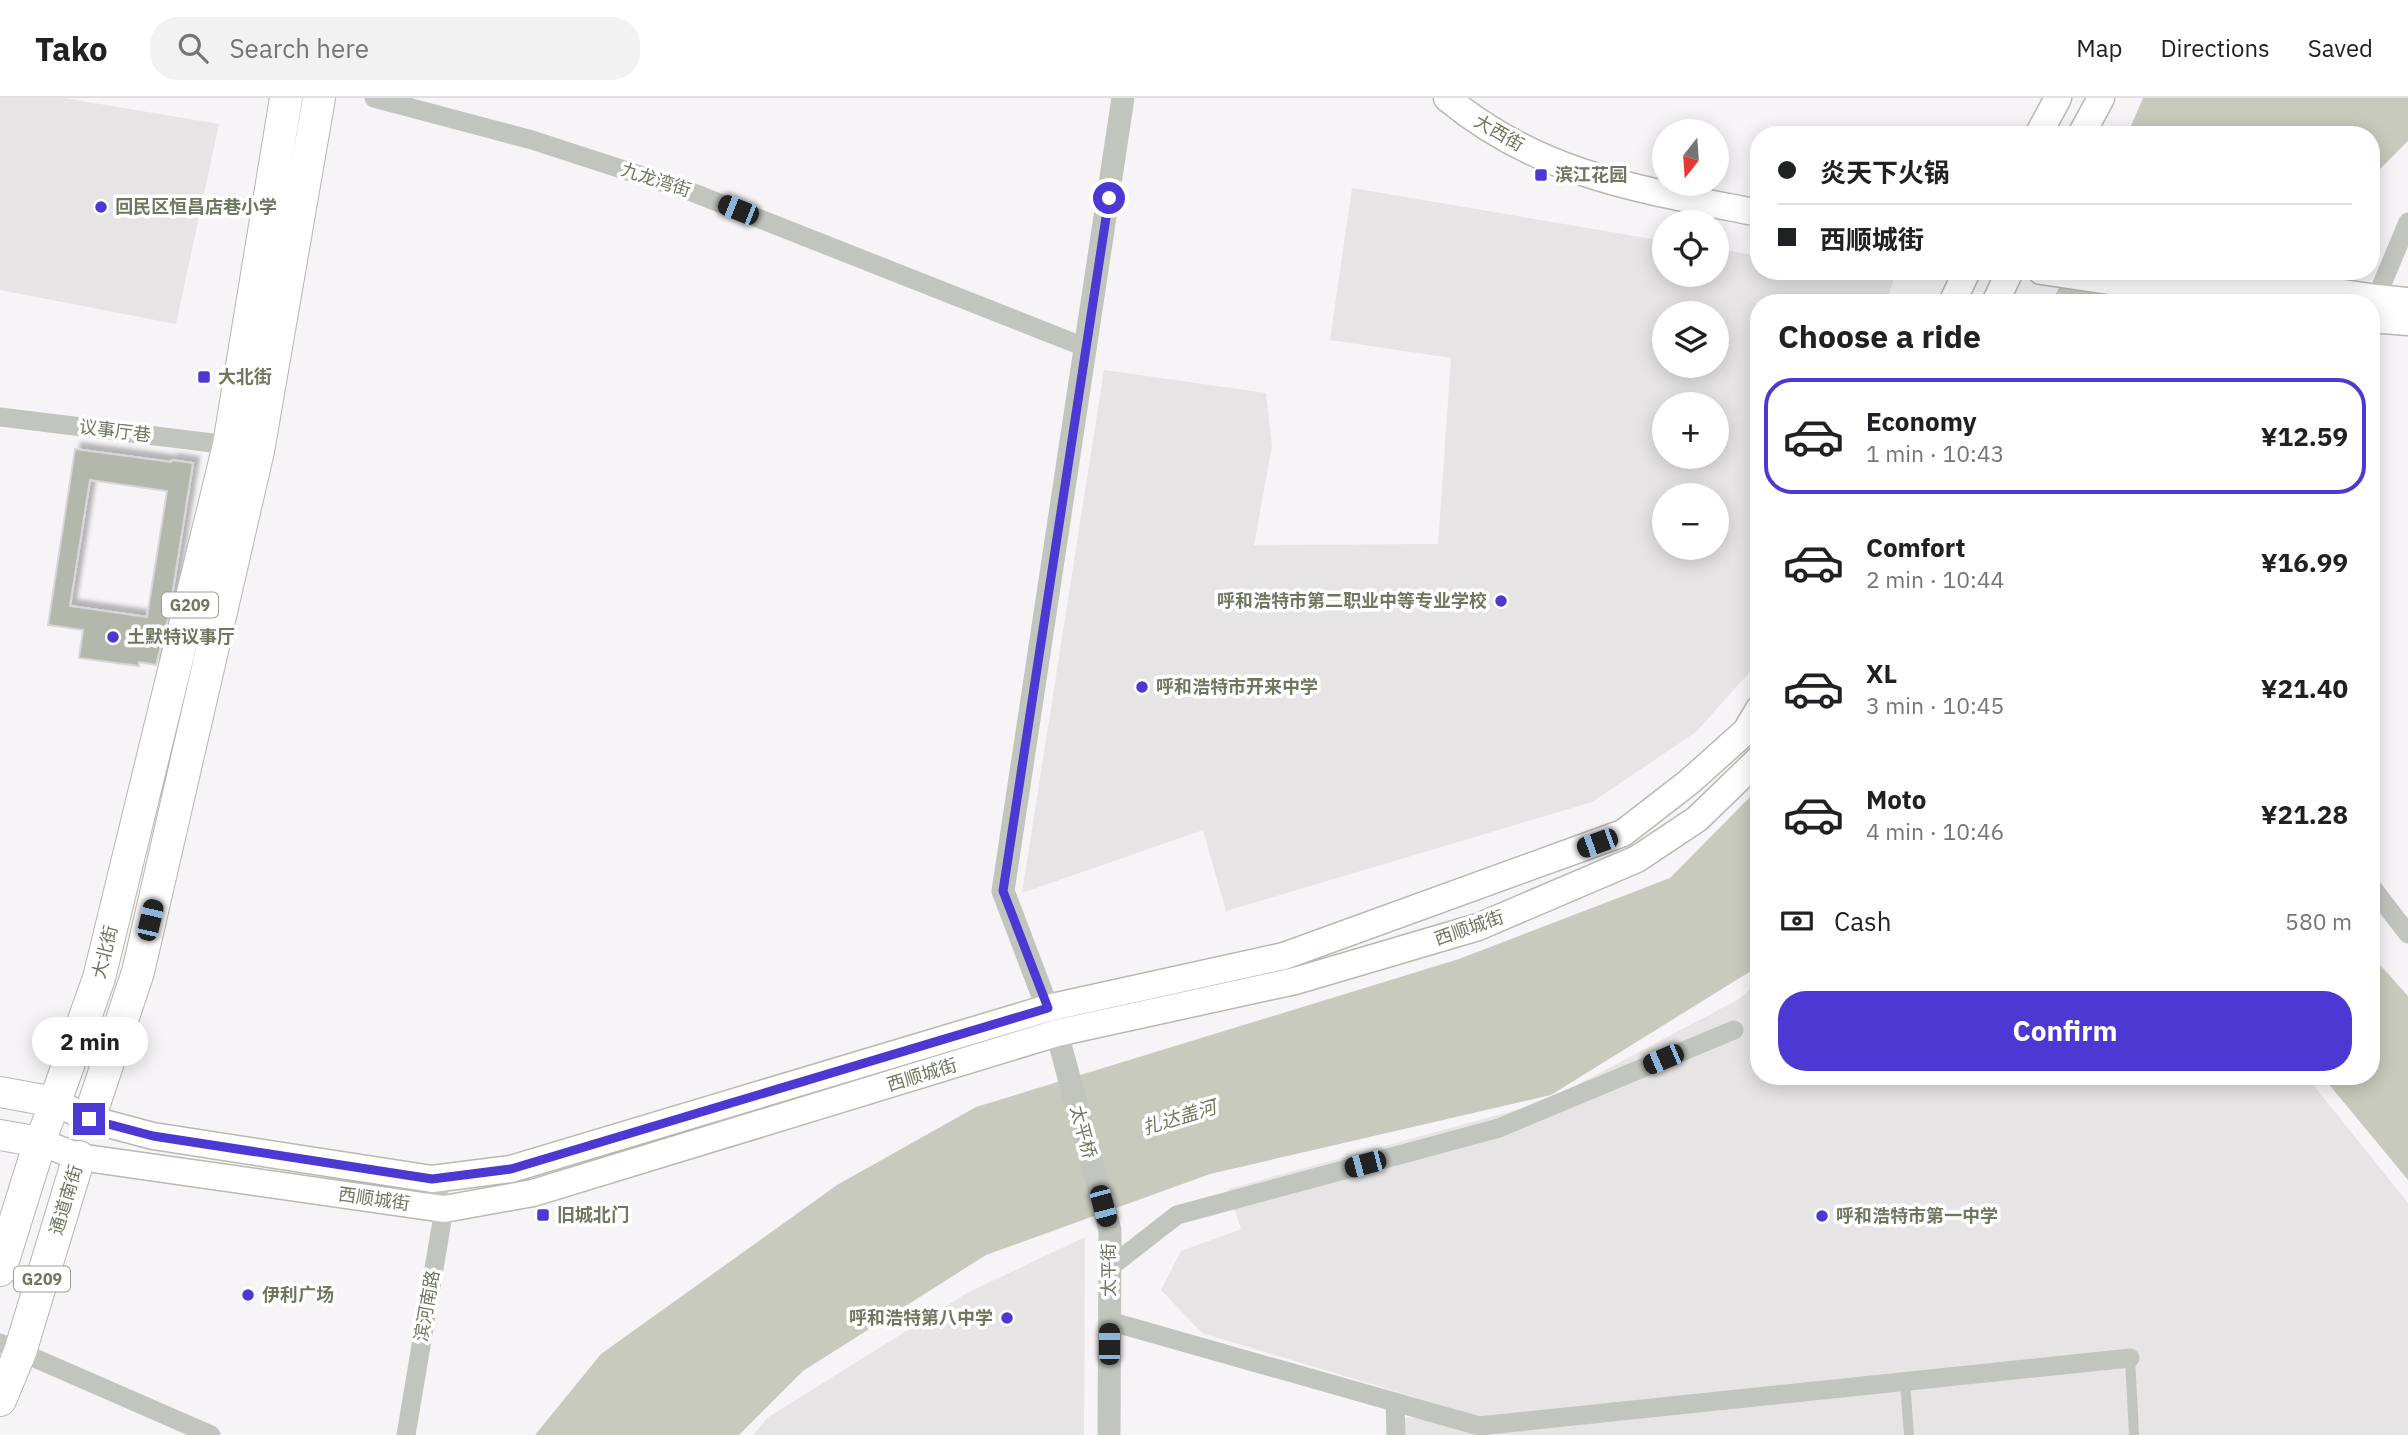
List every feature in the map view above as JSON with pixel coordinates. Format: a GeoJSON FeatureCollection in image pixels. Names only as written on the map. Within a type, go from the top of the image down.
{"type":"FeatureCollection","features":[{"type":"Feature","properties":{"kind":"highway","name":"大北街"},"geometry":{"type":"LineString","coordinates":[[55,1102],[99,978],[229,445],[286,98]]}},
{"type":"Feature","properties":{"kind":"highway","name":"大北街"},"geometry":{"type":"LineString","coordinates":[[89,1119],[138,972],[255,465],[319,98]]}},
{"type":"Feature","properties":{"kind":"highway","name":"G209"},"geometry":{"type":"LineString","coordinates":[[0,1270],[40,1142]]}},
{"type":"Feature","properties":{"kind":"highway","name":"通道南街"},"geometry":{"type":"LineString","coordinates":[[0,1400],[10,1348],[79,1157]]}},
{"type":"Feature","properties":{"kind":"main road","name":"大西街"},"geometry":{"type":"LineString","coordinates":[[1447,98],[1467,115],[1509,141],[1586,176],[1750,212]]}},
{"type":"Feature","properties":{"kind":"main road","name":"大西街"},"geometry":{"type":"LineString","coordinates":[[1467,98],[1500,121],[1561,150],[1600,165],[1652,179]]}},
{"type":"Feature","properties":{"kind":"main road"},"geometry":{"type":"LineString","coordinates":[[2043,126],[2058,98]]}},
{"type":"Feature","properties":{"kind":"main road"},"geometry":{"type":"LineString","coordinates":[[2086,126],[2101,98]]}},
{"type":"Feature","properties":{"kind":"main road"},"geometry":{"type":"LineString","coordinates":[[1729,193],[1750,196]]}},
{"type":"Feature","properties":{"kind":"main road"},"geometry":{"type":"LineString","coordinates":[[2100,280],[2196,294]]}},
{"type":"Feature","properties":{"kind":"main road"},"geometry":{"type":"LineString","coordinates":[[2240,280],[2304,294]]}},
{"type":"Feature","properties":{"kind":"main road"},"geometry":{"type":"LineString","coordinates":[[2380,307],[2408,301]]}},
{"type":"Feature","properties":{"kind":"main road"},"geometry":{"type":"LineString","coordinates":[[2380,312],[2408,322]]}},
{"type":"Feature","properties":{"kind":"main road","name":"西顺城街"},"geometry":{"type":"LineString","coordinates":[[55,1102],[89,1119],[153,1136],[432,1179],[511,1169],[1048,1008],[1284,956],[1623,833],[1689,782],[1746,731],[1750,724]]}},
{"type":"Feature","properties":{"kind":"main road","name":"西顺城街"},"geometry":{"type":"LineString","coordinates":[[40,1142],[79,1157],[444,1209],[533,1193],[1057,1033],[1295,981],[1478,927],[1637,859],[1697,819],[1750,768]]}},
{"type":"Feature","properties":{"kind":"main road"},"geometry":{"type":"LineString","coordinates":[[0,1092],[55,1102]]}},
{"type":"Feature","properties":{"kind":"main road","name":"大北街"},"geometry":{"type":"LineString","coordinates":[[40,1142],[55,1102]]}},
{"type":"Feature","properties":{"kind":"main road","name":"通道南街"},"geometry":{"type":"LineString","coordinates":[[79,1157],[89,1119]]}},
{"type":"Feature","properties":{"kind":"main road"},"geometry":{"type":"LineString","coordinates":[[0,1135],[40,1142]]}},
{"type":"Feature","properties":{"kind":"street","name":"九龙湾街"},"geometry":{"type":"LineString","coordinates":[[374,98],[531,140],[689,191],[1087,348]]}},
{"type":"Feature","properties":{"kind":"street","name":"太平桥"},"geometry":{"type":"LineString","coordinates":[[1110,1230],[1057,1033],[1003,891],[1124,98]]}},
{"type":"Feature","properties":{"kind":"street"},"geometry":{"type":"LineString","coordinates":[[2379,294],[2408,222]]}},
{"type":"Feature","properties":{"kind":"street","name":"议事厅巷"},"geometry":{"type":"LineString","coordinates":[[0,417],[229,445]]}},
{"type":"Feature","properties":{"kind":"street"},"geometry":{"type":"LineString","coordinates":[[2380,898],[2408,934]]}},
{"type":"Feature","properties":{"kind":"street"},"geometry":{"type":"LineString","coordinates":[[1110,1268],[1177,1215],[1499,1128],[1734,1030]]}},
{"type":"Feature","properties":{"kind":"street"},"geometry":{"type":"LineString","coordinates":[[432,1179],[444,1209]]}},
{"type":"Feature","properties":{"kind":"street","name":"滨河南路"},"geometry":{"type":"LineString","coordinates":[[406,1435],[444,1209]]}},
{"type":"Feature","properties":{"kind":"street","name":"太平街"},"geometry":{"type":"LineString","coordinates":[[1109,1435],[1110,1230]]}},
{"type":"Feature","properties":{"kind":"street"},"geometry":{"type":"LineString","coordinates":[[1109,1321],[1479,1426],[2130,1358]]}},
{"type":"Feature","properties":{"kind":"street"},"geometry":{"type":"LineString","coordinates":[[10,1348],[211,1435]]}},
{"type":"Feature","properties":{"kind":"street"},"geometry":{"type":"LineString","coordinates":[[1395,1402],[1396,1435]]}},
{"type":"Feature","properties":{"kind":"lane"},"geometry":{"type":"LineString","coordinates":[[2130,1358],[2134,1435]]}},
{"type":"Feature","properties":{"kind":"lane"},"geometry":{"type":"LineString","coordinates":[[1905,1381],[1909,1435]]}},
{"type":"Feature","properties":{"kind":"shaded area","name":"回民区恒昌店巷小学"},"geometry":{"type":"Polygon","coordinates":[[[0,98],[64,98],[219,124],[176,324],[0,290],[0,98]]]}},
{"type":"Feature","properties":{"kind":"shaded area","name":"呼和浩特市第二职业中等专业学校"},"geometry":{"type":"Polygon","coordinates":[[[1352,188],[1652,239],[1652,287],[1729,287],[1729,251],[1750,254],[1750,280],[1894,280],[1889,294],[1750,294],[1750,671],[1696,732],[1592,802],[1226,911],[1203,830],[1022,893],[1104,370],[1266,393],[1272,446],[1254,545],[1438,544],[1451,358],[1330,340],[1352,188]]]}},
{"type":"Feature","properties":{"kind":"shaded area","name":"呼和浩特市第一中学"},"geometry":{"type":"Polygon","coordinates":[[[1750,990],[1750,1085],[2313,1085],[2408,1203],[2408,1435],[1405,1435],[1405,1418],[1467,1413],[1202,1333],[1161,1290],[1181,1251],[1241,1229],[1228,1189],[1545,1102],[1739,999],[1750,990]]]}},
{"type":"Feature","properties":{"kind":"shaded area","name":"呼和浩特第八中学"},"geometry":{"type":"Polygon","coordinates":[[[1085,1237],[1084,1435],[753,1435],[767,1418],[967,1293],[1085,1237]]]}},
{"type":"Feature","properties":{"kind":"water"},"geometry":{"type":"Polygon","coordinates":[[[2143,98],[2408,98],[2408,141],[2380,169],[2380,126],[2131,126],[2143,98]]]}},
{"type":"Feature","properties":{"kind":"water"},"geometry":{"type":"Polygon","coordinates":[[[2063,280],[2313,280],[2308,294],[2056,294],[2063,280]]]}},
{"type":"Feature","properties":{"kind":"water","name":"扎达盖河"},"geometry":{"type":"Polygon","coordinates":[[[1750,797],[1750,972],[1551,1095],[1210,1174],[986,1255],[803,1371],[739,1435],[535,1435],[601,1354],[837,1185],[976,1107],[1459,959],[1670,878],[1750,797]]]}},
{"type":"Feature","properties":{"kind":"water"},"geometry":{"type":"Polygon","coordinates":[[[2380,965],[2408,996],[2408,1180],[2329,1085],[2380,1085],[2380,965]]]}},
{"type":"Feature","properties":{"kind":"building"},"geometry":{"type":"Polygon","coordinates":[[[75,449],[193,463],[169,615],[156,665],[139,662],[139,666],[79,658],[83,630],[48,625],[75,449]],[[90,480],[70,606],[147,617],[167,491],[90,480]]]}},
{"type":"Feature","properties":{"kind":"place","name":"滨江花园"},"geometry":{"type":"Point","coordinates":[1541,175]}},
{"type":"Feature","properties":{"kind":"place","name":"回民区恒昌店巷小学"},"geometry":{"type":"Point","coordinates":[101,207]}},
{"type":"Feature","properties":{"kind":"place","name":"大北街"},"geometry":{"type":"Point","coordinates":[204,377]}},
{"type":"Feature","properties":{"kind":"place","name":"呼和浩特市第二职业中等专业学校"},"geometry":{"type":"Point","coordinates":[1501,601]}},
{"type":"Feature","properties":{"kind":"place","name":"土默特议事厅"},"geometry":{"type":"Point","coordinates":[113,637]}},
{"type":"Feature","properties":{"kind":"place","name":"呼和浩特市开来中学"},"geometry":{"type":"Point","coordinates":[1142,687]}},
{"type":"Feature","properties":{"kind":"place","name":"旧城北门"},"geometry":{"type":"Point","coordinates":[543,1215]}},
{"type":"Feature","properties":{"kind":"place","name":"呼和浩特市第一中学"},"geometry":{"type":"Point","coordinates":[1822,1216]}},
{"type":"Feature","properties":{"kind":"place","name":"伊利广场"},"geometry":{"type":"Point","coordinates":[248,1295]}},
{"type":"Feature","properties":{"kind":"place","name":"呼和浩特第八中学"},"geometry":{"type":"Point","coordinates":[1007,1318]}},
{"type":"Feature","properties":{"kind":"route"},"geometry":{"type":"LineString","coordinates":[[89,1119],[153,1136],[432,1179],[511,1169],[1048,1008],[1003,891],[1109,198]]}}]}
